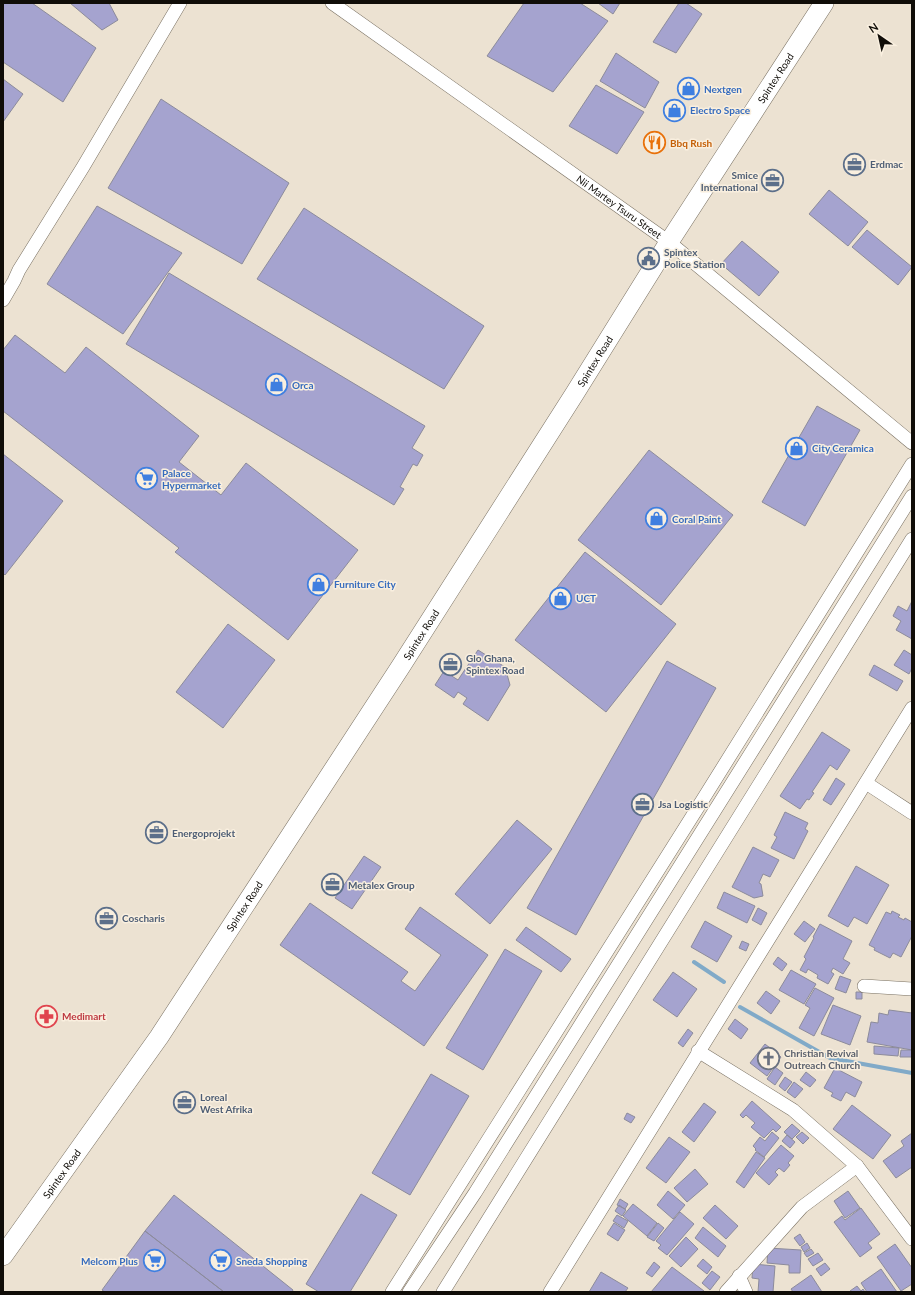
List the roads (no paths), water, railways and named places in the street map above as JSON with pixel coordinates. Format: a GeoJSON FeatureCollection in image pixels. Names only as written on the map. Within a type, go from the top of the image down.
{"type":"FeatureCollection","features":[{"type":"Feature","properties":{"kind":"main road","name":"Spintex Road"},"geometry":{"type":"LineString","coordinates":[[3,1256],[159,1037],[401,666],[669,242],[824,3]]}},
{"type":"Feature","properties":{"kind":"street"},"geometry":{"type":"LineString","coordinates":[[3,300],[19,270],[83,167],[180,3]]}},
{"type":"Feature","properties":{"kind":"street","name":"Nii Martey Tsuru Street"},"geometry":{"type":"LineString","coordinates":[[332,3],[669,242],[912,443]]}},
{"type":"Feature","properties":{"kind":"street"},"geometry":{"type":"LineString","coordinates":[[392,1292],[700,804],[912,464]]}},
{"type":"Feature","properties":{"kind":"street"},"geometry":{"type":"LineString","coordinates":[[409,1292],[475,1193],[912,496]]}},
{"type":"Feature","properties":{"kind":"street"},"geometry":{"type":"LineString","coordinates":[[443,1292],[912,539]]}},
{"type":"Feature","properties":{"kind":"street"},"geometry":{"type":"LineString","coordinates":[[550,1292],[912,708]]}},
{"type":"Feature","properties":{"kind":"street"},"geometry":{"type":"LineString","coordinates":[[866,783],[912,812]]}},
{"type":"Feature","properties":{"kind":"street"},"geometry":{"type":"LineString","coordinates":[[864,986],[912,990]]}},
{"type":"Feature","properties":{"kind":"street"},"geometry":{"type":"LineString","coordinates":[[698,1051],[793,1110],[857,1166],[912,1239]]}},
{"type":"Feature","properties":{"kind":"street"},"geometry":{"type":"LineString","coordinates":[[726,1292],[802,1207],[857,1166]]}},
{"type":"Feature","properties":{"kind":"street"},"geometry":{"type":"LineString","coordinates":[[739,1276],[746,1292]]}},
{"type":"Feature","properties":{"kind":"waterway"},"geometry":{"type":"LineString","coordinates":[[694,962],[724,982]]}},
{"type":"Feature","properties":{"kind":"waterway"},"geometry":{"type":"LineString","coordinates":[[740,1007],[830,1058],[912,1073]]}},
{"type":"Feature","properties":{"kind":"place","name":"Nextgen"},"geometry":{"type":"Point","coordinates":[689,89]}},
{"type":"Feature","properties":{"kind":"place","name":"Electro Space"},"geometry":{"type":"Point","coordinates":[675,110]}},
{"type":"Feature","properties":{"kind":"place","name":"Bbq Rush"},"geometry":{"type":"Point","coordinates":[655,143]}},
{"type":"Feature","properties":{"kind":"place","name":"Erdmac"},"geometry":{"type":"Point","coordinates":[855,164]}},
{"type":"Feature","properties":{"kind":"place","name":"Smice International"},"geometry":{"type":"Point","coordinates":[773,181]}},
{"type":"Feature","properties":{"kind":"place","name":"Spintex Police Station"},"geometry":{"type":"Point","coordinates":[648,258]}},
{"type":"Feature","properties":{"kind":"place","name":"Orca"},"geometry":{"type":"Point","coordinates":[276,385]}},
{"type":"Feature","properties":{"kind":"place","name":"City Ceramica"},"geometry":{"type":"Point","coordinates":[797,448]}},
{"type":"Feature","properties":{"kind":"place","name":"Palace Hypermarket"},"geometry":{"type":"Point","coordinates":[146,479]}},
{"type":"Feature","properties":{"kind":"place","name":"Coral Paint"},"geometry":{"type":"Point","coordinates":[656,519]}},
{"type":"Feature","properties":{"kind":"place","name":"Furniture City"},"geometry":{"type":"Point","coordinates":[319,584]}},
{"type":"Feature","properties":{"kind":"place","name":"UCT"},"geometry":{"type":"Point","coordinates":[561,598]}},
{"type":"Feature","properties":{"kind":"place","name":"Glo Ghana, Spintex Road"},"geometry":{"type":"Point","coordinates":[450,664]}},
{"type":"Feature","properties":{"kind":"place","name":"Jsa Logistic"},"geometry":{"type":"Point","coordinates":[642,804]}},
{"type":"Feature","properties":{"kind":"place","name":"Energoprojekt"},"geometry":{"type":"Point","coordinates":[157,833]}},
{"type":"Feature","properties":{"kind":"place","name":"Metalex Group"},"geometry":{"type":"Point","coordinates":[333,885]}},
{"type":"Feature","properties":{"kind":"place","name":"Coscharis"},"geometry":{"type":"Point","coordinates":[107,918]}},
{"type":"Feature","properties":{"kind":"place","name":"Medimart"},"geometry":{"type":"Point","coordinates":[47,1016]}},
{"type":"Feature","properties":{"kind":"place","name":"Christian Revival Outreach Church"},"geometry":{"type":"Point","coordinates":[769,1059]}},
{"type":"Feature","properties":{"kind":"place","name":"Loreal West Afrika"},"geometry":{"type":"Point","coordinates":[184,1103]}},
{"type":"Feature","properties":{"kind":"place","name":"Melcom Plus"},"geometry":{"type":"Point","coordinates":[154,1261]}},
{"type":"Feature","properties":{"kind":"place","name":"Sneda Shopping"},"geometry":{"type":"Point","coordinates":[220,1261]}}]}
